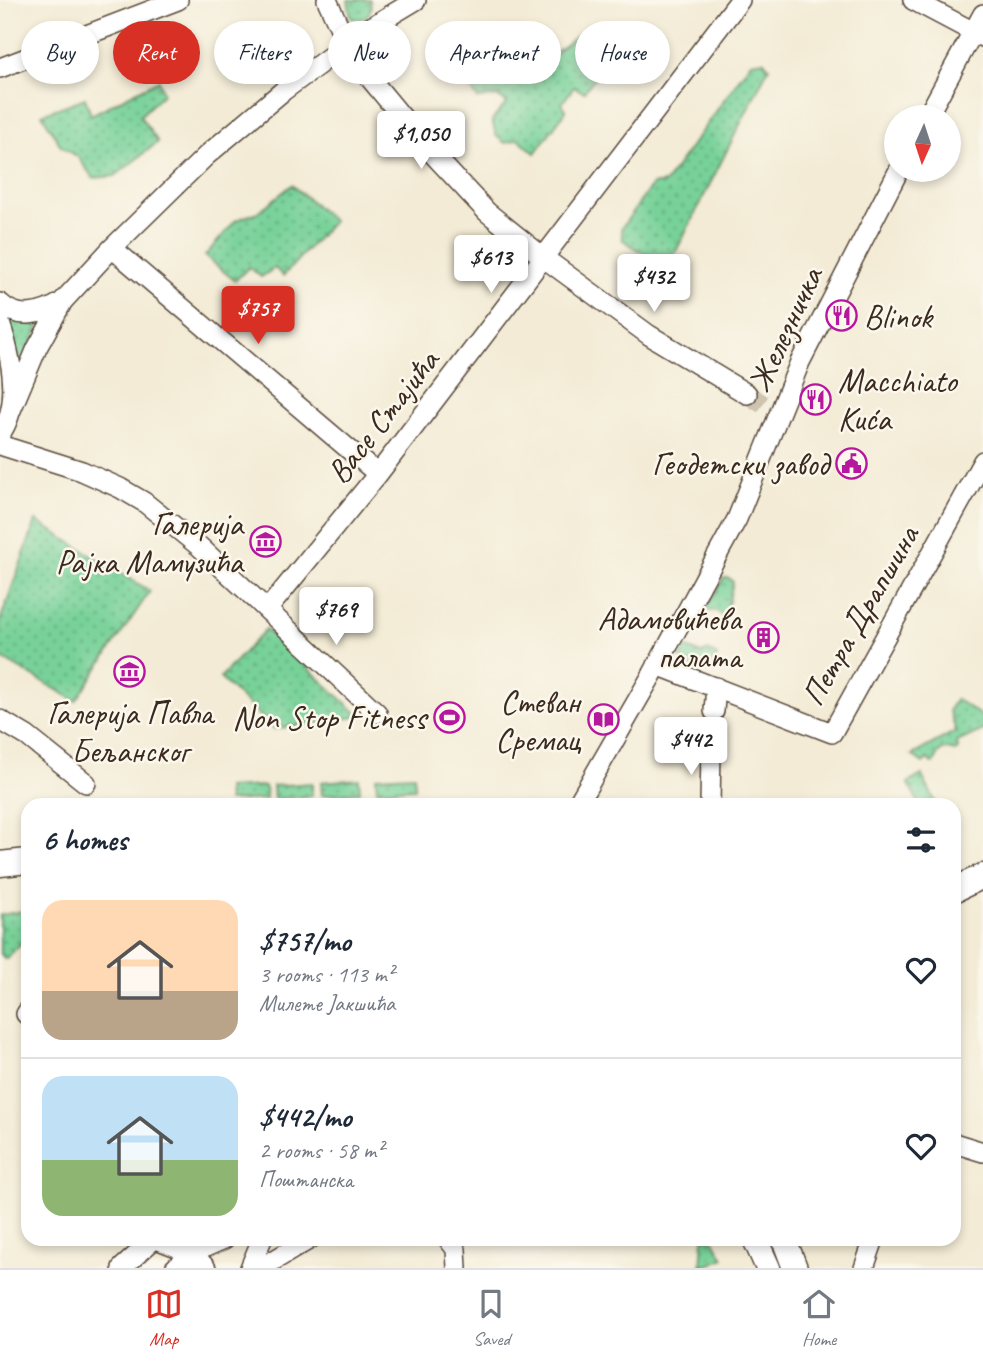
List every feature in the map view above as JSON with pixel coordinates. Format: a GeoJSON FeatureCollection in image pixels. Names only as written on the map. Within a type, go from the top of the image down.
{"type":"FeatureCollection","features":[{"type":"Feature","properties":{"kind":"main road"},"geometry":{"type":"LineString","coordinates":[[0,864],[21,862]]}},
{"type":"Feature","properties":{"kind":"main road"},"geometry":{"type":"LineString","coordinates":[[961,887],[983,876]]}},
{"type":"Feature","properties":{"kind":"main road"},"geometry":{"type":"LineString","coordinates":[[758,1246],[768,1268]]}},
{"type":"Feature","properties":{"kind":"main road"},"geometry":{"type":"LineString","coordinates":[[787,1246],[795,1268]]}},
{"type":"Feature","properties":{"kind":"street"},"geometry":{"type":"LineString","coordinates":[[0,68],[178,0]]}},
{"type":"Feature","properties":{"kind":"street"},"geometry":{"type":"LineString","coordinates":[[327,0],[336,21]]}},
{"type":"Feature","properties":{"kind":"street"},"geometry":{"type":"LineString","coordinates":[[382,21],[416,0]]}},
{"type":"Feature","properties":{"kind":"street","name":"Васе Стајића"},"geometry":{"type":"LineString","coordinates":[[267,610],[378,474],[740,0]]}},
{"type":"Feature","properties":{"kind":"street"},"geometry":{"type":"LineString","coordinates":[[913,0],[978,34]]}},
{"type":"Feature","properties":{"kind":"street"},"geometry":{"type":"LineString","coordinates":[[934,105],[978,34],[983,14]]}},
{"type":"Feature","properties":{"kind":"street"},"geometry":{"type":"LineString","coordinates":[[0,303],[13,312],[35,314],[51,309],[63,301],[206,155],[328,57]]}},
{"type":"Feature","properties":{"kind":"street"},"geometry":{"type":"LineString","coordinates":[[374,84],[430,151],[487,212],[544,258],[672,351],[747,394]]}},
{"type":"Feature","properties":{"kind":"street","name":"Железничка"},"geometry":{"type":"LineString","coordinates":[[580,798],[737,519],[771,409],[800,362],[893,182]]}},
{"type":"Feature","properties":{"kind":"street"},"geometry":{"type":"LineString","coordinates":[[112,248],[378,474]]}},
{"type":"Feature","properties":{"kind":"street"},"geometry":{"type":"LineString","coordinates":[[0,434],[7,425],[37,348],[63,301]]}},
{"type":"Feature","properties":{"kind":"street"},"geometry":{"type":"LineString","coordinates":[[0,323],[8,348],[11,410]]}},
{"type":"Feature","properties":{"kind":"street"},"geometry":{"type":"LineString","coordinates":[[0,445],[82,471],[144,502],[200,547],[377,713]]}},
{"type":"Feature","properties":{"kind":"street","name":"Петра Драпшина"},"geometry":{"type":"LineString","coordinates":[[716,687],[832,733],[983,461]]}},
{"type":"Feature","properties":{"kind":"street"},"geometry":{"type":"LineString","coordinates":[[657,665],[716,687],[714,711]]}},
{"type":"Feature","properties":{"kind":"street"},"geometry":{"type":"LineString","coordinates":[[0,720],[27,736],[86,783]]}},
{"type":"Feature","properties":{"kind":"street"},"geometry":{"type":"LineString","coordinates":[[710,798],[711,749]]}},
{"type":"Feature","properties":{"kind":"street"},"geometry":{"type":"LineString","coordinates":[[961,1145],[983,1152]]}},
{"type":"Feature","properties":{"kind":"street"},"geometry":{"type":"LineString","coordinates":[[122,1268],[147,1246]]}},
{"type":"Feature","properties":{"kind":"street"},"geometry":{"type":"LineString","coordinates":[[175,1268],[194,1246],[206,1268]]}},
{"type":"Feature","properties":{"kind":"street"},"geometry":{"type":"LineString","coordinates":[[250,1268],[259,1246]]}},
{"type":"Feature","properties":{"kind":"street"},"geometry":{"type":"LineString","coordinates":[[261,1268],[298,1246]]}},
{"type":"Feature","properties":{"kind":"street"},"geometry":{"type":"LineString","coordinates":[[864,1268],[872,1246]]}},
{"type":"Feature","properties":{"kind":"green space"},"geometry":{"type":"Polygon","coordinates":[[[348,0],[370,0],[367,15],[361,19],[351,18],[348,0]]]}},
{"type":"Feature","properties":{"kind":"green space"},"geometry":{"type":"Polygon","coordinates":[[[575,38],[575,84],[590,84],[584,92],[574,87],[562,103],[566,111],[535,153],[519,139],[505,143],[496,136],[492,120],[507,103],[497,96],[478,99],[467,84],[561,84],[561,48],[575,38]]]}},
{"type":"Feature","properties":{"kind":"green space"},"geometry":{"type":"Polygon","coordinates":[[[763,60],[769,67],[667,269],[623,240],[621,229],[652,185],[665,183],[751,62],[763,60]]]}},
{"type":"Feature","properties":{"kind":"green space"},"geometry":{"type":"Polygon","coordinates":[[[151,84],[160,84],[163,94],[140,116],[158,142],[115,176],[93,178],[78,157],[61,146],[42,114],[85,98],[91,115],[151,84]]]}},
{"type":"Feature","properties":{"kind":"green space"},"geometry":{"type":"Polygon","coordinates":[[[292,185],[333,221],[283,276],[275,268],[261,277],[249,267],[235,281],[205,256],[236,220],[258,212],[292,185]]]}},
{"type":"Feature","properties":{"kind":"green space"},"geometry":{"type":"Polygon","coordinates":[[[6,315],[42,321],[20,366],[6,315]]]}},
{"type":"Feature","properties":{"kind":"green space"},"geometry":{"type":"Polygon","coordinates":[[[36,521],[150,591],[76,701],[0,657],[0,621],[36,521]]]}},
{"type":"Feature","properties":{"kind":"green space"},"geometry":{"type":"Polygon","coordinates":[[[724,578],[733,582],[724,623],[722,616],[716,611],[703,614],[724,578]]]}},
{"type":"Feature","properties":{"kind":"green space"},"geometry":{"type":"Polygon","coordinates":[[[266,629],[362,716],[274,729],[220,678],[266,629]]]}},
{"type":"Feature","properties":{"kind":"green space"},"geometry":{"type":"Polygon","coordinates":[[[685,647],[701,654],[709,651],[717,656],[711,670],[698,670],[686,664],[681,658],[685,647]]]}},
{"type":"Feature","properties":{"kind":"green space"},"geometry":{"type":"Polygon","coordinates":[[[956,699],[983,717],[983,730],[957,742],[958,749],[955,751],[942,750],[935,761],[932,763],[927,759],[923,763],[912,755],[956,731],[949,710],[956,699]]]}},
{"type":"Feature","properties":{"kind":"green space"},"geometry":{"type":"Polygon","coordinates":[[[414,775],[415,788],[377,790],[376,777],[414,775]]]}},
{"type":"Feature","properties":{"kind":"green space"},"geometry":{"type":"Polygon","coordinates":[[[922,775],[934,798],[916,798],[908,783],[922,775]]]}},
{"type":"Feature","properties":{"kind":"green space"},"geometry":{"type":"Polygon","coordinates":[[[359,779],[360,792],[322,795],[321,782],[359,779]]]}},
{"type":"Feature","properties":{"kind":"green space"},"geometry":{"type":"Polygon","coordinates":[[[312,783],[312,796],[274,798],[273,786],[312,783]]]}},
{"type":"Feature","properties":{"kind":"green space"},"geometry":{"type":"Polygon","coordinates":[[[265,786],[266,798],[228,798],[227,788],[265,786]]]}},
{"type":"Feature","properties":{"kind":"green space"},"geometry":{"type":"Polygon","coordinates":[[[21,911],[21,943],[6,959],[0,954],[0,915],[21,911]]]}},
{"type":"Feature","properties":{"kind":"green space"},"geometry":{"type":"Polygon","coordinates":[[[703,1246],[717,1246],[724,1258],[701,1268],[703,1246]]]}},
{"type":"Feature","properties":{"kind":"tunnel"},"geometry":{"type":"LineString","coordinates":[[747,394],[764,405]]}},
{"type":"Feature","properties":{"kind":"tunnel"},"geometry":{"type":"LineString","coordinates":[[711,749],[714,711]]}},
{"type":"Feature","properties":{"kind":"place","name":"Blinok"},"geometry":{"type":"Point","coordinates":[841,316]}},
{"type":"Feature","properties":{"kind":"place","name":"Macchiato Kuća"},"geometry":{"type":"Point","coordinates":[815,399]}},
{"type":"Feature","properties":{"kind":"place","name":"Геодетски завод"},"geometry":{"type":"Point","coordinates":[852,463]}},
{"type":"Feature","properties":{"kind":"place","name":"Галерија Рајка Мамузића"},"geometry":{"type":"Point","coordinates":[266,542]}},
{"type":"Feature","properties":{"kind":"place","name":"Адамовићева палата"},"geometry":{"type":"Point","coordinates":[764,637]}},
{"type":"Feature","properties":{"kind":"place","name":"Галерија Павла Бељанског"},"geometry":{"type":"Point","coordinates":[130,672]}},
{"type":"Feature","properties":{"kind":"place","name":"Non Stop Fitness"},"geometry":{"type":"Point","coordinates":[449,717]}},
{"type":"Feature","properties":{"kind":"place","name":"Стеван Сремац"},"geometry":{"type":"Point","coordinates":[603,720]}}]}
